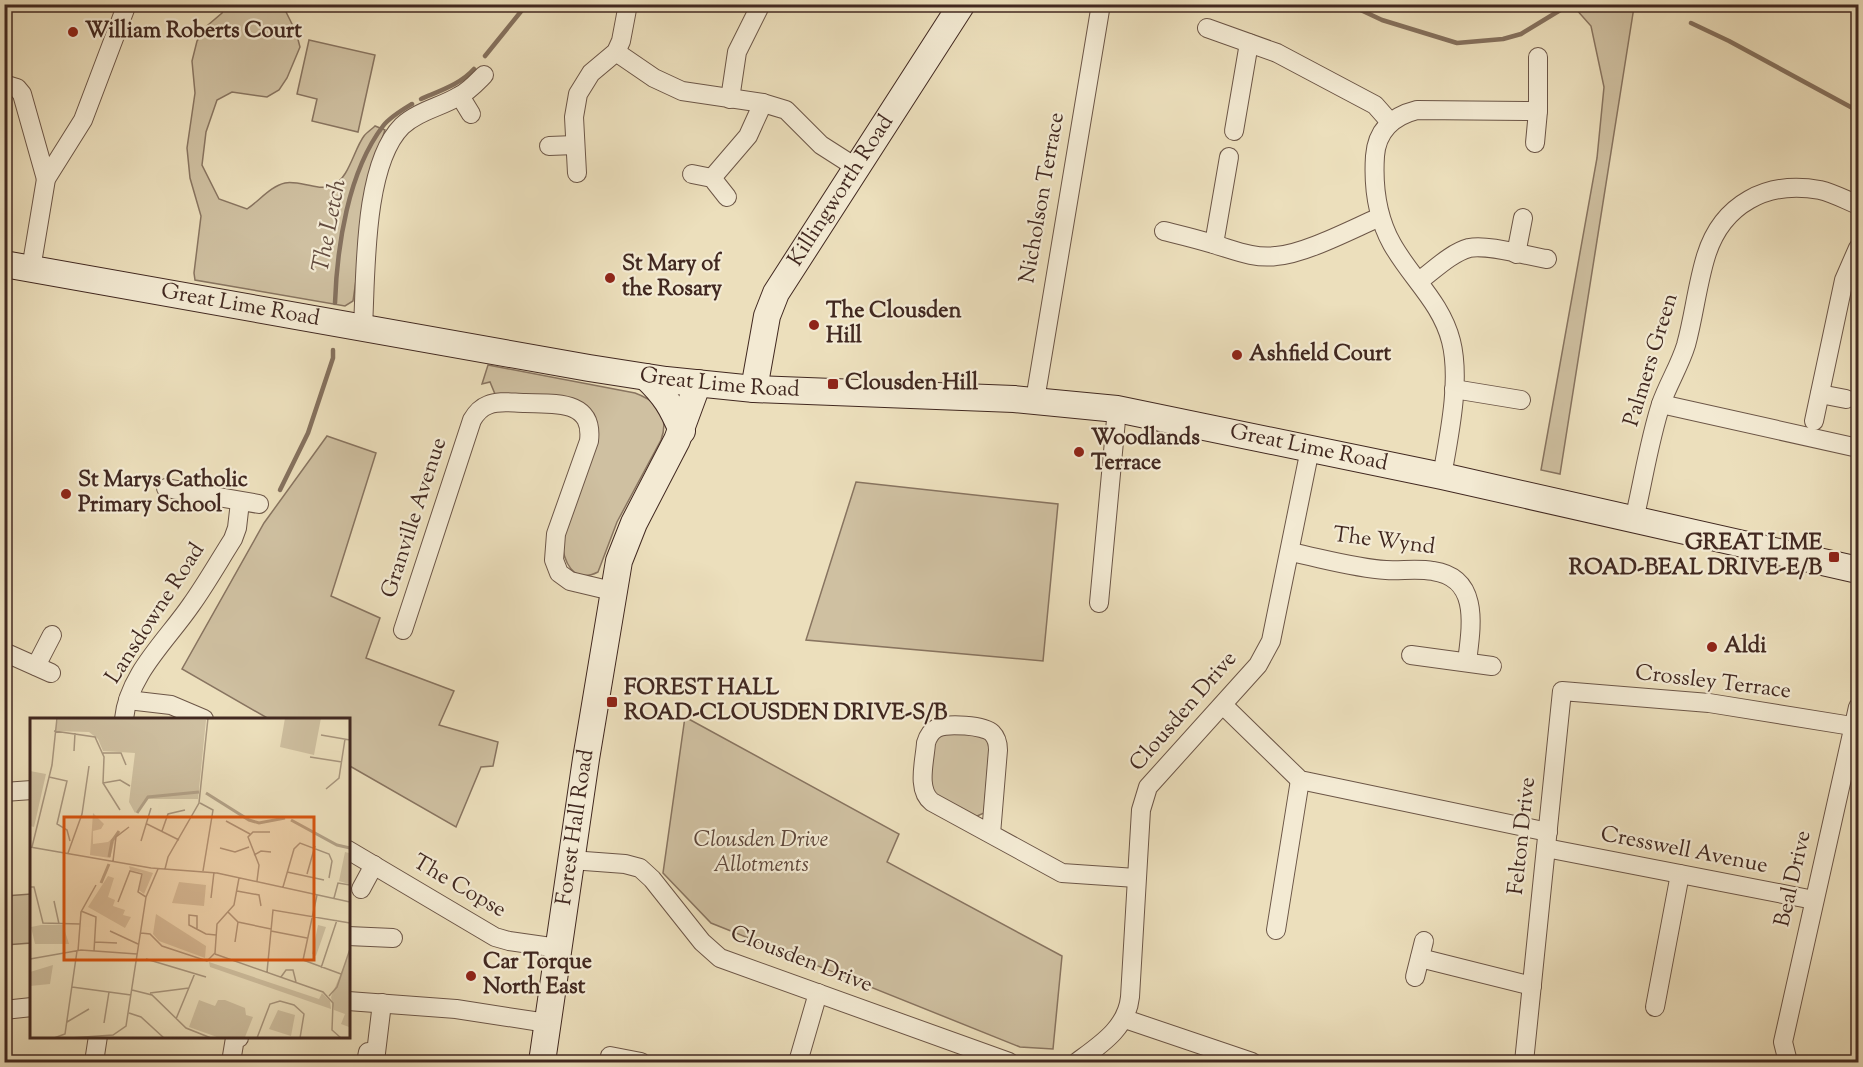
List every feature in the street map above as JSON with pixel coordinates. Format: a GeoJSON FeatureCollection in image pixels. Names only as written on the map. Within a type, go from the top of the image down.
{"type":"FeatureCollection","features":[{"type":"Feature","properties":{"kind":"main road","name":"Killingworth Road"},"geometry":{"type":"LineString","coordinates":[[754,389],[767,316],[776,293],[962,4]]}},
{"type":"Feature","properties":{"kind":"main road","name":"Great Lime Road"},"geometry":{"type":"LineString","coordinates":[[4,264],[646,377],[754,389],[1035,400],[1117,409],[1442,476],[1858,570]]}},
{"type":"Feature","properties":{"kind":"main road"},"geometry":{"type":"LineString","coordinates":[[762,342],[778,372],[800,392]]}},
{"type":"Feature","properties":{"kind":"main road"},"geometry":{"type":"LineString","coordinates":[[646,377],[670,403],[681,431]]}},
{"type":"Feature","properties":{"kind":"main road","name":"Forest Hall Road"},"geometry":{"type":"LineString","coordinates":[[542,1062],[612,591],[625,543],[681,431],[698,383]]}},
{"type":"Feature","properties":{"kind":"street"},"geometry":{"type":"LineString","coordinates":[[31,269],[46,179],[83,120],[127,4]]}},
{"type":"Feature","properties":{"kind":"street"},"geometry":{"type":"LineString","coordinates":[[577,173],[574,117],[578,94],[591,73],[616,52],[621,41],[628,4]]}},
{"type":"Feature","properties":{"kind":"street"},"geometry":{"type":"LineString","coordinates":[[730,99],[737,52],[761,4]]}},
{"type":"Feature","properties":{"kind":"street","name":"Nicholson Terrace"},"geometry":{"type":"LineString","coordinates":[[1035,400],[1101,4]]}},
{"type":"Feature","properties":{"kind":"street"},"geometry":{"type":"LineString","coordinates":[[1207,28],[1277,53],[1376,105],[1390,122]]}},
{"type":"Feature","properties":{"kind":"street"},"geometry":{"type":"LineString","coordinates":[[1234,131],[1249,43]]}},
{"type":"Feature","properties":{"kind":"street"},"geometry":{"type":"LineString","coordinates":[[616,52],[669,86],[695,94],[763,103],[786,110],[820,145],[857,168]]}},
{"type":"Feature","properties":{"kind":"street"},"geometry":{"type":"LineString","coordinates":[[1536,143],[1538,57]]}},
{"type":"Feature","properties":{"kind":"street"},"geometry":{"type":"LineString","coordinates":[[363,327],[371,215],[381,159],[390,142],[403,126],[425,111],[460,96],[484,75]]}},
{"type":"Feature","properties":{"kind":"street"},"geometry":{"type":"LineString","coordinates":[[4,84],[17,88],[22,94],[46,179]]}},
{"type":"Feature","properties":{"kind":"street"},"geometry":{"type":"LineString","coordinates":[[460,96],[471,114]]}},
{"type":"Feature","properties":{"kind":"street"},"geometry":{"type":"LineString","coordinates":[[712,178],[744,142],[763,103]]}},
{"type":"Feature","properties":{"kind":"street"},"geometry":{"type":"LineString","coordinates":[[1442,476],[1454,389],[1455,371],[1450,339],[1436,306],[1392,244],[1380,218],[1375,187],[1376,148],[1383,130],[1390,122],[1399,116],[1417,110],[1538,111]]}},
{"type":"Feature","properties":{"kind":"street"},"geometry":{"type":"LineString","coordinates":[[549,146],[575,145]]}},
{"type":"Feature","properties":{"kind":"street"},"geometry":{"type":"LineString","coordinates":[[1214,244],[1229,157]]}},
{"type":"Feature","properties":{"kind":"street"},"geometry":{"type":"LineString","coordinates":[[693,174],[712,178],[727,197]]}},
{"type":"Feature","properties":{"kind":"street","name":"Palmers Green"},"geometry":{"type":"LineString","coordinates":[[1634,520],[1661,404],[1686,346],[1705,256],[1722,222],[1733,210],[1748,200],[1764,192],[1785,189],[1822,191],[1858,205]]}},
{"type":"Feature","properties":{"kind":"street"},"geometry":{"type":"LineString","coordinates":[[1164,231],[1238,252],[1258,256],[1276,256],[1304,249],[1380,218]]}},
{"type":"Feature","properties":{"kind":"street"},"geometry":{"type":"LineString","coordinates":[[1516,254],[1523,218]]}},
{"type":"Feature","properties":{"kind":"street"},"geometry":{"type":"LineString","coordinates":[[1419,281],[1447,260],[1469,249],[1489,248],[1547,259]]}},
{"type":"Feature","properties":{"kind":"street"},"geometry":{"type":"LineString","coordinates":[[1814,421],[1844,280],[1858,248]]}},
{"type":"Feature","properties":{"kind":"street"},"geometry":{"type":"LineString","coordinates":[[1454,389],[1521,400]]}},
{"type":"Feature","properties":{"kind":"street"},"geometry":{"type":"LineString","coordinates":[[1820,394],[1846,399]]}},
{"type":"Feature","properties":{"kind":"street","name":"Granville Avenue"},"geometry":{"type":"LineString","coordinates":[[403,630],[472,420],[487,395],[496,402],[565,405],[577,409],[586,420],[589,427],[589,441],[556,534],[554,560],[559,573],[570,581],[612,591]]}},
{"type":"Feature","properties":{"kind":"street"},"geometry":{"type":"LineString","coordinates":[[1661,404],[1858,448]]}},
{"type":"Feature","properties":{"kind":"street"},"geometry":{"type":"LineString","coordinates":[[1099,603],[1117,409]]}},
{"type":"Feature","properties":{"kind":"street","name":"Clousden Drive"},"geometry":{"type":"LineString","coordinates":[[1125,1019],[1130,997],[1141,810],[1148,788],[1258,665],[1270,641],[1310,449]]}},
{"type":"Feature","properties":{"kind":"street"},"geometry":{"type":"LineString","coordinates":[[166,488],[259,504]]}},
{"type":"Feature","properties":{"kind":"street","name":"Lansdowne Road"},"geometry":{"type":"LineString","coordinates":[[124,718],[128,700],[141,673],[192,604],[232,539],[237,528],[240,502]]}},
{"type":"Feature","properties":{"kind":"street","name":"The Wynd"},"geometry":{"type":"LineString","coordinates":[[1290,552],[1370,568],[1435,571],[1453,579],[1467,596],[1471,606],[1467,663]]}},
{"type":"Feature","properties":{"kind":"street"},"geometry":{"type":"LineString","coordinates":[[4,652],[43,669],[52,635]]}},
{"type":"Feature","properties":{"kind":"street"},"geometry":{"type":"LineString","coordinates":[[1411,655],[1492,666]]}},
{"type":"Feature","properties":{"kind":"street","name":"Crossley Terrace"},"geometry":{"type":"LineString","coordinates":[[1562,691],[1709,703],[1856,726]]}},
{"type":"Feature","properties":{"kind":"street","name":"Felton Drive"},"geometry":{"type":"LineString","coordinates":[[1524,1062],[1562,691]]}},
{"type":"Feature","properties":{"kind":"street"},"geometry":{"type":"LineString","coordinates":[[128,700],[171,705],[202,718]]}},
{"type":"Feature","properties":{"kind":"street"},"geometry":{"type":"LineString","coordinates":[[1223,705],[1300,780],[1276,930]]}},
{"type":"Feature","properties":{"kind":"street","name":"Beal Drive"},"geometry":{"type":"LineString","coordinates":[[1788,1062],[1783,1042],[1856,726],[1858,707]]}},
{"type":"Feature","properties":{"kind":"street"},"geometry":{"type":"LineString","coordinates":[[991,834],[998,750],[996,738],[990,731],[980,728],[948,725],[936,728],[926,743],[923,784],[925,794],[932,802],[1062,873],[1136,878]]}},
{"type":"Feature","properties":{"kind":"street","name":"Cresswell Avenue"},"geometry":{"type":"LineString","coordinates":[[1300,780],[1680,874],[1814,900]]}},
{"type":"Feature","properties":{"kind":"street"},"geometry":{"type":"LineString","coordinates":[[4,792],[30,790]]}},
{"type":"Feature","properties":{"kind":"street","name":"The Copse"},"geometry":{"type":"LineString","coordinates":[[350,851],[495,937],[558,948]]}},
{"type":"Feature","properties":{"kind":"street","name":"Clousden Drive"},"geometry":{"type":"LineString","coordinates":[[571,860],[625,864],[640,868],[652,879],[713,953],[729,962],[1009,1062]]}},
{"type":"Feature","properties":{"kind":"street"},"geometry":{"type":"LineString","coordinates":[[361,889],[374,866]]}},
{"type":"Feature","properties":{"kind":"street"},"geometry":{"type":"LineString","coordinates":[[1655,1007],[1680,874]]}},
{"type":"Feature","properties":{"kind":"street"},"geometry":{"type":"LineString","coordinates":[[350,936],[393,938]]}},
{"type":"Feature","properties":{"kind":"street"},"geometry":{"type":"LineString","coordinates":[[1415,977],[1422,949],[1532,986]]}},
{"type":"Feature","properties":{"kind":"street"},"geometry":{"type":"LineString","coordinates":[[798,1062],[818,993]]}},
{"type":"Feature","properties":{"kind":"street"},"geometry":{"type":"LineString","coordinates":[[350,1001],[456,1009],[547,1023]]}},
{"type":"Feature","properties":{"kind":"street"},"geometry":{"type":"LineString","coordinates":[[366,1062],[368,1052],[376,1053],[382,1003]]}},
{"type":"Feature","properties":{"kind":"street"},"geometry":{"type":"LineString","coordinates":[[4,1010],[30,1007]]}},
{"type":"Feature","properties":{"kind":"street"},"geometry":{"type":"LineString","coordinates":[[1077,1062],[1114,1032],[1125,1019],[1252,1062]]}},
{"type":"Feature","properties":{"kind":"street"},"geometry":{"type":"LineString","coordinates":[[94,1062],[98,1037]]}},
{"type":"Feature","properties":{"kind":"street"},"geometry":{"type":"LineString","coordinates":[[231,1062],[235,1038],[239,1037]]}},
{"type":"Feature","properties":{"kind":"street"},"geometry":{"type":"LineString","coordinates":[[610,1056],[641,1062]]}},
{"type":"Feature","properties":{"kind":"green space"},"geometry":{"type":"Polygon","coordinates":[[[275,4],[283,6],[296,32],[300,47],[287,78],[279,90],[267,97],[232,92],[217,100],[206,132],[202,165],[219,199],[247,209],[270,190],[285,183],[332,186],[343,177],[365,135],[375,126],[385,130],[372,168],[353,301],[345,306],[195,280],[201,216],[190,178],[187,148],[195,93],[192,61],[197,41],[208,25],[222,13],[225,5],[275,4]]]}},
{"type":"Feature","properties":{"kind":"green space"},"geometry":{"type":"Polygon","coordinates":[[[1634,7],[1560,474],[1541,470],[1597,158],[1604,87],[1591,26],[1575,8],[1634,7]]]}},
{"type":"Feature","properties":{"kind":"green space"},"geometry":{"type":"Polygon","coordinates":[[[309,40],[375,55],[358,132],[312,121],[317,99],[297,94],[309,40]]]}},
{"type":"Feature","properties":{"kind":"green space"},"geometry":{"type":"Polygon","coordinates":[[[488,365],[635,393],[650,400],[660,410],[664,423],[661,440],[617,522],[598,572],[589,575],[575,573],[564,555],[562,540],[596,422],[495,394],[490,382],[482,384],[488,365]]]}},
{"type":"Feature","properties":{"kind":"green space"},"geometry":{"type":"Polygon","coordinates":[[[327,436],[376,453],[331,596],[380,618],[366,658],[454,691],[439,725],[498,742],[493,766],[481,767],[456,827],[350,766],[350,718],[267,718],[182,669],[264,523],[327,436]]]}},
{"type":"Feature","properties":{"kind":"green space"},"geometry":{"type":"Polygon","coordinates":[[[856,482],[1058,504],[1043,661],[806,640],[856,482]]]}},
{"type":"Feature","properties":{"kind":"green space","name":"Clousden Drive Allotments"},"geometry":{"type":"Polygon","coordinates":[[[685,717],[899,834],[887,862],[1062,956],[1053,1049],[1020,1047],[711,923],[663,873],[685,717]]]}},
{"type":"Feature","properties":{"kind":"green space"},"geometry":{"type":"Polygon","coordinates":[[[939,734],[979,734],[990,742],[984,813],[975,817],[933,795],[930,763],[935,740],[939,734]]]}},
{"type":"Feature","properties":{"kind":"green space"},"geometry":{"type":"Polygon","coordinates":[[[30,894],[30,943],[5,945],[5,896],[30,894]]]}},
{"type":"Feature","properties":{"kind":"waterway","name":"The Letch"},"geometry":{"type":"LineString","coordinates":[[485,56],[527,4]]}},
{"type":"Feature","properties":{"kind":"waterway","name":"The Letch"},"geometry":{"type":"LineString","coordinates":[[1348,4],[1382,20],[1457,43],[1503,39],[1521,34],[1573,4]]}},
{"type":"Feature","properties":{"kind":"waterway","name":"The Letch"},"geometry":{"type":"LineString","coordinates":[[1691,23],[1858,111]]}},
{"type":"Feature","properties":{"kind":"waterway","name":"The Letch"},"geometry":{"type":"LineString","coordinates":[[421,99],[456,83],[474,69]]}},
{"type":"Feature","properties":{"kind":"waterway","name":"The Letch"},"geometry":{"type":"LineString","coordinates":[[335,303],[342,234],[353,187],[361,165],[383,126],[412,104]]}},
{"type":"Feature","properties":{"kind":"waterway","name":"The Letch"},"geometry":{"type":"LineString","coordinates":[[280,490],[308,433],[333,358],[333,350]]}},
{"type":"Feature","properties":{"kind":"place","name":"William Roberts Court"},"geometry":{"type":"Point","coordinates":[73,32]}},
{"type":"Feature","properties":{"kind":"place","name":"St Mary of the Rosary"},"geometry":{"type":"Point","coordinates":[610,278]}},
{"type":"Feature","properties":{"kind":"place","name":"The Clousden Hill"},"geometry":{"type":"Point","coordinates":[814,325]}},
{"type":"Feature","properties":{"kind":"place","name":"Ashfield Court"},"geometry":{"type":"Point","coordinates":[1237,355]}},
{"type":"Feature","properties":{"kind":"place","name":"Clousden Hill"},"geometry":{"type":"Point","coordinates":[833,384]}},
{"type":"Feature","properties":{"kind":"place","name":"Woodlands Terrace"},"geometry":{"type":"Point","coordinates":[1079,452]}},
{"type":"Feature","properties":{"kind":"place","name":"St Marys Catholic Primary School"},"geometry":{"type":"Point","coordinates":[66,494]}},
{"type":"Feature","properties":{"kind":"place","name":"GREAT LIME ROAD-BEAL DRIVE-E/B"},"geometry":{"type":"Point","coordinates":[1834,557]}},
{"type":"Feature","properties":{"kind":"place","name":"Aldi"},"geometry":{"type":"Point","coordinates":[1712,647]}},
{"type":"Feature","properties":{"kind":"place","name":"FOREST HALL ROAD-CLOUSDEN DRIVE-S/B"},"geometry":{"type":"Point","coordinates":[612,702]}},
{"type":"Feature","properties":{"kind":"place","name":"Car Torque North East"},"geometry":{"type":"Point","coordinates":[471,976]}}]}
